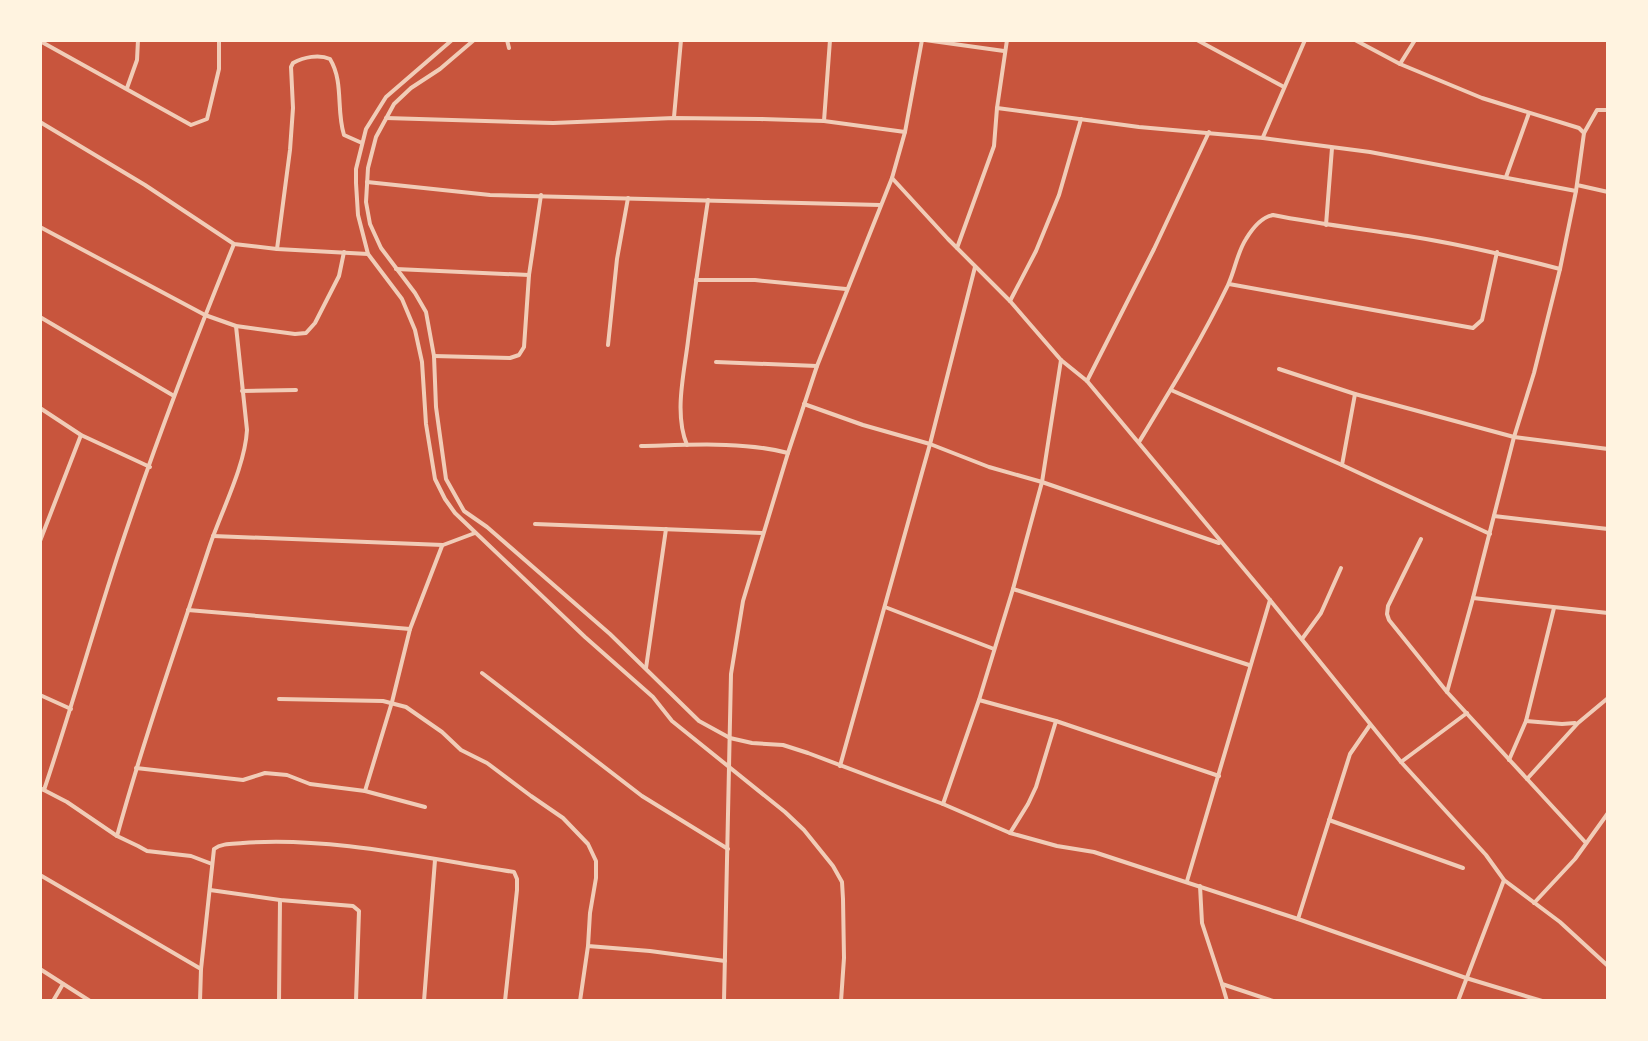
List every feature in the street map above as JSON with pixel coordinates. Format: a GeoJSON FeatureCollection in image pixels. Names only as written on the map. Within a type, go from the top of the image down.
{"type":"FeatureCollection","features":[{"type":"Feature","properties":{"kind":"street"},"geometry":{"type":"LineString","coordinates":[[126,89],[137,60],[138,40]]}},
{"type":"Feature","properties":{"kind":"street"},"geometry":{"type":"LineString","coordinates":[[40,41],[191,125],[207,119],[219,69],[219,40]]}},
{"type":"Feature","properties":{"kind":"street"},"geometry":{"type":"LineString","coordinates":[[452,40],[386,97],[366,129],[356,169],[358,215],[368,254],[402,299],[415,330],[422,362],[426,424],[435,479],[455,513],[475,533],[653,697],[672,721],[804,830],[833,866],[842,882],[844,958],[841,1001]]}},
{"type":"Feature","properties":{"kind":"street"},"geometry":{"type":"LineString","coordinates":[[474,40],[394,104],[376,137],[368,168],[366,202],[370,224],[381,248],[426,312],[434,356],[436,407],[446,479],[464,511],[487,527],[610,634],[699,721],[730,738],[783,745],[943,804],[1010,833],[1094,852],[1187,881],[1466,978],[1542,1001]]}},
{"type":"Feature","properties":{"kind":"street"},"geometry":{"type":"LineString","coordinates":[[507,40],[509,48]]}},
{"type":"Feature","properties":{"kind":"street"},"geometry":{"type":"LineString","coordinates":[[674,118],[681,40]]}},
{"type":"Feature","properties":{"kind":"street"},"geometry":{"type":"LineString","coordinates":[[824,121],[830,40]]}},
{"type":"Feature","properties":{"kind":"street"},"geometry":{"type":"LineString","coordinates":[[724,1001],[731,674],[743,601],[762,533],[817,366],[892,178],[905,132],[923,40],[1004,51]]}},
{"type":"Feature","properties":{"kind":"street"},"geometry":{"type":"LineString","coordinates":[[957,248],[994,146],[1007,40]]}},
{"type":"Feature","properties":{"kind":"street"},"geometry":{"type":"LineString","coordinates":[[1197,40],[1284,87]]}},
{"type":"Feature","properties":{"kind":"street"},"geometry":{"type":"LineString","coordinates":[[1263,138],[1305,40]]}},
{"type":"Feature","properties":{"kind":"street"},"geometry":{"type":"LineString","coordinates":[[1355,40],[1400,64],[1482,98],[1579,128],[1584,133]]}},
{"type":"Feature","properties":{"kind":"street"},"geometry":{"type":"LineString","coordinates":[[1400,64],[1415,40]]}},
{"type":"Feature","properties":{"kind":"street"},"geometry":{"type":"LineString","coordinates":[[277,249],[290,150],[293,63],[319,56],[330,59],[336,69],[344,135],[362,143]]}},
{"type":"Feature","properties":{"kind":"street"},"geometry":{"type":"LineString","coordinates":[[997,108],[1370,152],[1608,192]]}},
{"type":"Feature","properties":{"kind":"street"},"geometry":{"type":"LineString","coordinates":[[1447,692],[1560,269],[1577,188],[1584,133],[1597,110],[1608,110]]}},
{"type":"Feature","properties":{"kind":"street"},"geometry":{"type":"LineString","coordinates":[[1506,177],[1529,113]]}},
{"type":"Feature","properties":{"kind":"street"},"geometry":{"type":"LineString","coordinates":[[386,118],[553,123],[674,118],[824,121],[905,132]]}},
{"type":"Feature","properties":{"kind":"street"},"geometry":{"type":"LineString","coordinates":[[1010,301],[1036,251],[1059,195],[1081,119]]}},
{"type":"Feature","properties":{"kind":"street"},"geometry":{"type":"LineString","coordinates":[[40,122],[145,185],[234,244],[368,254]]}},
{"type":"Feature","properties":{"kind":"street"},"geometry":{"type":"LineString","coordinates":[[1087,381],[1209,132]]}},
{"type":"Feature","properties":{"kind":"street"},"geometry":{"type":"LineString","coordinates":[[1326,225],[1332,148]]}},
{"type":"Feature","properties":{"kind":"street"},"geometry":{"type":"LineString","coordinates":[[892,178],[1010,301],[1061,360],[1087,381],[1370,725],[1486,855],[1504,880],[1570,930],[1608,966]]}},
{"type":"Feature","properties":{"kind":"street"},"geometry":{"type":"LineString","coordinates":[[367,182],[490,195],[880,205]]}},
{"type":"Feature","properties":{"kind":"street"},"geometry":{"type":"LineString","coordinates":[[434,356],[510,358],[519,355],[524,347],[529,275],[541,195]]}},
{"type":"Feature","properties":{"kind":"street"},"geometry":{"type":"LineString","coordinates":[[608,345],[617,259],[628,198]]}},
{"type":"Feature","properties":{"kind":"street"},"geometry":{"type":"LineString","coordinates":[[687,445],[681,430],[683,385],[708,200]]}},
{"type":"Feature","properties":{"kind":"street"},"geometry":{"type":"LineString","coordinates":[[1139,442],[1171,390],[1228,283],[1248,236],[1268,216],[1409,236],[1497,252],[1560,269]]}},
{"type":"Feature","properties":{"kind":"street"},"geometry":{"type":"LineString","coordinates":[[40,227],[205,315],[236,326],[295,334],[306,333],[315,323],[339,276],[344,252]]}},
{"type":"Feature","properties":{"kind":"street"},"geometry":{"type":"LineString","coordinates":[[212,864],[191,856],[147,851],[42,789],[71,709],[117,558],[174,396],[234,244]]}},
{"type":"Feature","properties":{"kind":"street"},"geometry":{"type":"LineString","coordinates":[[1228,283],[1473,328],[1482,320],[1497,252]]}},
{"type":"Feature","properties":{"kind":"street"},"geometry":{"type":"LineString","coordinates":[[840,766],[930,444],[975,267]]}},
{"type":"Feature","properties":{"kind":"street"},"geometry":{"type":"LineString","coordinates":[[396,269],[529,275]]}},
{"type":"Feature","properties":{"kind":"street"},"geometry":{"type":"LineString","coordinates":[[696,280],[755,280],[846,289]]}},
{"type":"Feature","properties":{"kind":"street"},"geometry":{"type":"LineString","coordinates":[[40,317],[174,396]]}},
{"type":"Feature","properties":{"kind":"street"},"geometry":{"type":"LineString","coordinates":[[117,836],[188,610],[246,446],[236,326]]}},
{"type":"Feature","properties":{"kind":"street"},"geometry":{"type":"LineString","coordinates":[[943,804],[979,700],[1042,482],[1061,360]]}},
{"type":"Feature","properties":{"kind":"street"},"geometry":{"type":"LineString","coordinates":[[716,362],[817,366]]}},
{"type":"Feature","properties":{"kind":"street"},"geometry":{"type":"LineString","coordinates":[[1279,369],[1355,394],[1514,437],[1608,449]]}},
{"type":"Feature","properties":{"kind":"street"},"geometry":{"type":"LineString","coordinates":[[242,391],[296,390]]}},
{"type":"Feature","properties":{"kind":"street"},"geometry":{"type":"LineString","coordinates":[[1171,390],[1490,534]]}},
{"type":"Feature","properties":{"kind":"street"},"geometry":{"type":"LineString","coordinates":[[1342,465],[1355,394]]}},
{"type":"Feature","properties":{"kind":"street"},"geometry":{"type":"LineString","coordinates":[[804,404],[1222,544]]}},
{"type":"Feature","properties":{"kind":"street"},"geometry":{"type":"LineString","coordinates":[[40,408],[81,435],[150,467]]}},
{"type":"Feature","properties":{"kind":"street"},"geometry":{"type":"LineString","coordinates":[[40,541],[81,435]]}},
{"type":"Feature","properties":{"kind":"street"},"geometry":{"type":"LineString","coordinates":[[641,446],[754,448],[788,453]]}},
{"type":"Feature","properties":{"kind":"street"},"geometry":{"type":"LineString","coordinates":[[1494,516],[1608,529]]}},
{"type":"Feature","properties":{"kind":"street"},"geometry":{"type":"LineString","coordinates":[[535,524],[762,533]]}},
{"type":"Feature","properties":{"kind":"street"},"geometry":{"type":"LineString","coordinates":[[646,671],[666,529]]}},
{"type":"Feature","properties":{"kind":"street"},"geometry":{"type":"LineString","coordinates":[[213,536],[443,545],[475,533]]}},
{"type":"Feature","properties":{"kind":"street"},"geometry":{"type":"LineString","coordinates":[[1421,539],[1388,606],[1389,620],[1447,692],[1586,843]]}},
{"type":"Feature","properties":{"kind":"street"},"geometry":{"type":"LineString","coordinates":[[365,791],[410,629],[443,545]]}},
{"type":"Feature","properties":{"kind":"street"},"geometry":{"type":"LineString","coordinates":[[1302,639],[1321,613],[1341,568]]}},
{"type":"Feature","properties":{"kind":"street"},"geometry":{"type":"LineString","coordinates":[[1013,589],[1249,665]]}},
{"type":"Feature","properties":{"kind":"street"},"geometry":{"type":"LineString","coordinates":[[1473,598],[1608,613]]}},
{"type":"Feature","properties":{"kind":"street"},"geometry":{"type":"LineString","coordinates":[[1187,881],[1270,600]]}},
{"type":"Feature","properties":{"kind":"street"},"geometry":{"type":"LineString","coordinates":[[885,607],[994,649]]}},
{"type":"Feature","properties":{"kind":"street"},"geometry":{"type":"LineString","coordinates":[[1509,760],[1526,721],[1554,608]]}},
{"type":"Feature","properties":{"kind":"street"},"geometry":{"type":"LineString","coordinates":[[188,610],[410,629]]}},
{"type":"Feature","properties":{"kind":"street"},"geometry":{"type":"LineString","coordinates":[[482,673],[642,796],[728,849]]}},
{"type":"Feature","properties":{"kind":"street"},"geometry":{"type":"LineString","coordinates":[[40,695],[71,709]]}},
{"type":"Feature","properties":{"kind":"street"},"geometry":{"type":"LineString","coordinates":[[1527,779],[1578,723],[1608,698]]}},
{"type":"Feature","properties":{"kind":"street"},"geometry":{"type":"LineString","coordinates":[[279,699],[345,699],[392,702],[406,707],[442,732],[461,750],[487,763],[563,818],[588,844],[596,861],[580,1001]]}},
{"type":"Feature","properties":{"kind":"street"},"geometry":{"type":"LineString","coordinates":[[979,700],[1056,721],[1219,776]]}},
{"type":"Feature","properties":{"kind":"street"},"geometry":{"type":"LineString","coordinates":[[1401,762],[1467,713]]}},
{"type":"Feature","properties":{"kind":"street"},"geometry":{"type":"LineString","coordinates":[[1010,833],[1036,787],[1056,721]]}},
{"type":"Feature","properties":{"kind":"street"},"geometry":{"type":"LineString","coordinates":[[1526,721],[1578,723]]}},
{"type":"Feature","properties":{"kind":"street"},"geometry":{"type":"LineString","coordinates":[[1298,919],[1350,754],[1370,725]]}},
{"type":"Feature","properties":{"kind":"street"},"geometry":{"type":"LineString","coordinates":[[136,768],[243,780],[265,773],[287,775],[310,784],[365,791],[425,807]]}},
{"type":"Feature","properties":{"kind":"street"},"geometry":{"type":"LineString","coordinates":[[1534,903],[1570,866],[1608,813]]}},
{"type":"Feature","properties":{"kind":"street"},"geometry":{"type":"LineString","coordinates":[[1329,820],[1463,868]]}},
{"type":"Feature","properties":{"kind":"street"},"geometry":{"type":"LineString","coordinates":[[200,1001],[214,849],[222,845],[262,841],[365,849],[514,872],[517,890],[505,1001]]}},
{"type":"Feature","properties":{"kind":"street"},"geometry":{"type":"LineString","coordinates":[[424,1001],[435,860]]}},
{"type":"Feature","properties":{"kind":"street"},"geometry":{"type":"LineString","coordinates":[[40,875],[201,969]]}},
{"type":"Feature","properties":{"kind":"street"},"geometry":{"type":"LineString","coordinates":[[1458,1001],[1504,880]]}},
{"type":"Feature","properties":{"kind":"street"},"geometry":{"type":"LineString","coordinates":[[1200,886],[1202,923],[1227,1001]]}},
{"type":"Feature","properties":{"kind":"street"},"geometry":{"type":"LineString","coordinates":[[209,889],[280,900],[353,906],[359,911],[356,1001]]}},
{"type":"Feature","properties":{"kind":"street"},"geometry":{"type":"LineString","coordinates":[[279,1001],[280,900]]}},
{"type":"Feature","properties":{"kind":"street"},"geometry":{"type":"LineString","coordinates":[[588,946],[725,961]]}},
{"type":"Feature","properties":{"kind":"street"},"geometry":{"type":"LineString","coordinates":[[40,969],[90,1001]]}},
{"type":"Feature","properties":{"kind":"street"},"geometry":{"type":"LineString","coordinates":[[53,1001],[63,984]]}},
{"type":"Feature","properties":{"kind":"street"},"geometry":{"type":"LineString","coordinates":[[1222,984],[1273,1001]]}}]}
